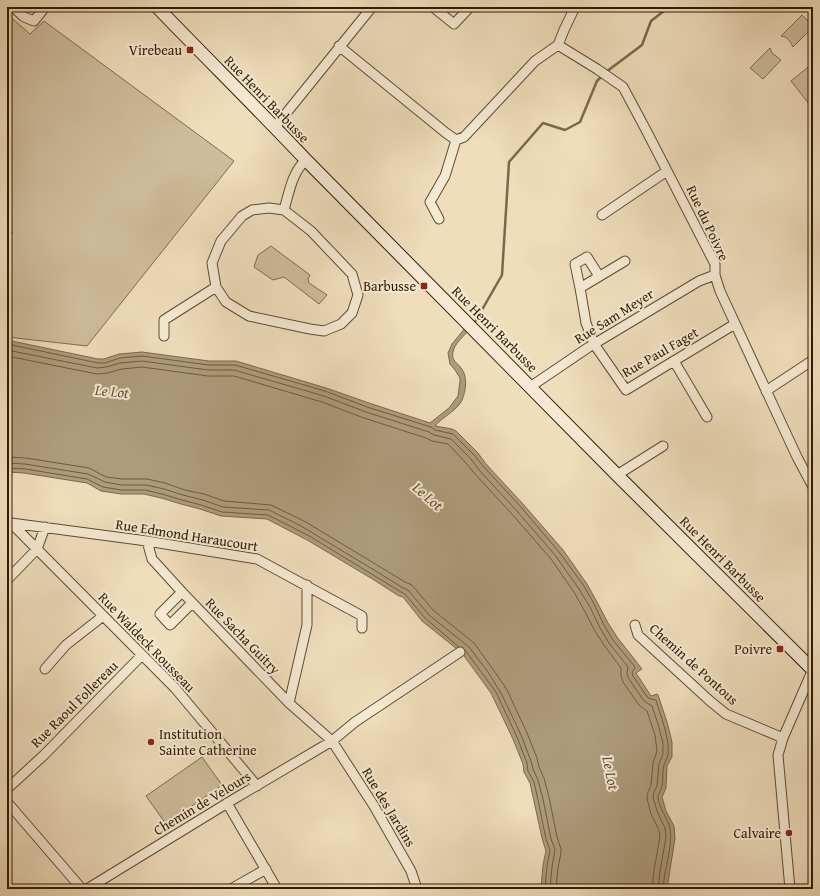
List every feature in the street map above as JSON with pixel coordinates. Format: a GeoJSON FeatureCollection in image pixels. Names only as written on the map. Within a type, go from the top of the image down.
{"type":"FeatureCollection","features":[{"type":"Feature","properties":{"kind":"main road","name":"Rue Henri Barbusse"},"geometry":{"type":"LineString","coordinates":[[158,7],[306,160],[617,475],[813,670]]}},
{"type":"Feature","properties":{"kind":"street"},"geometry":{"type":"LineString","coordinates":[[13,7],[24,17],[34,21],[45,7]]}},
{"type":"Feature","properties":{"kind":"street"},"geometry":{"type":"LineString","coordinates":[[275,127],[372,7]]}},
{"type":"Feature","properties":{"kind":"street"},"geometry":{"type":"LineString","coordinates":[[432,7],[454,24],[470,7]]}},
{"type":"Feature","properties":{"kind":"street"},"geometry":{"type":"LineString","coordinates":[[456,140],[464,137],[535,61],[558,45],[575,7]]}},
{"type":"Feature","properties":{"kind":"street","name":"Rue du Poivre"},"geometry":{"type":"LineString","coordinates":[[558,45],[623,87],[714,264],[715,275],[720,291],[797,458],[813,487]]}},
{"type":"Feature","properties":{"kind":"street"},"geometry":{"type":"LineString","coordinates":[[339,46],[456,140]]}},
{"type":"Feature","properties":{"kind":"street"},"geometry":{"type":"LineString","coordinates":[[440,219],[430,202],[445,176],[456,140]]}},
{"type":"Feature","properties":{"kind":"street"},"geometry":{"type":"LineString","coordinates":[[284,210],[294,178],[298,169],[306,160]]}},
{"type":"Feature","properties":{"kind":"street"},"geometry":{"type":"LineString","coordinates":[[602,215],[667,171]]}},
{"type":"Feature","properties":{"kind":"street"},"geometry":{"type":"LineString","coordinates":[[269,208],[284,210],[311,231],[352,274],[358,295],[352,313],[341,324],[324,331],[249,316],[226,302],[216,287],[212,264],[221,241],[236,222],[252,210],[269,208]]}},
{"type":"Feature","properties":{"kind":"street"},"geometry":{"type":"LineString","coordinates":[[594,344],[586,323],[575,264],[587,257],[599,276]]}},
{"type":"Feature","properties":{"kind":"street"},"geometry":{"type":"LineString","coordinates":[[580,288],[625,261]]}},
{"type":"Feature","properties":{"kind":"street","name":"Rue Sam Meyer"},"geometry":{"type":"LineString","coordinates":[[530,386],[594,344],[699,281],[715,275]]}},
{"type":"Feature","properties":{"kind":"street"},"geometry":{"type":"LineString","coordinates":[[164,336],[164,320],[216,287]]}},
{"type":"Feature","properties":{"kind":"street","name":"Rue Paul Faget"},"geometry":{"type":"LineString","coordinates":[[594,344],[626,390],[735,324]]}},
{"type":"Feature","properties":{"kind":"street"},"geometry":{"type":"LineString","coordinates":[[766,390],[813,360]]}},
{"type":"Feature","properties":{"kind":"street"},"geometry":{"type":"LineString","coordinates":[[674,361],[707,417]]}},
{"type":"Feature","properties":{"kind":"street"},"geometry":{"type":"LineString","coordinates":[[617,475],[662,446]]}},
{"type":"Feature","properties":{"kind":"street","name":"Rue Edmond Haraucourt"},"geometry":{"type":"LineString","coordinates":[[9,522],[147,541],[257,559],[362,616],[362,628]]}},
{"type":"Feature","properties":{"kind":"street","name":"Rue Waldeck Rousseau"},"geometry":{"type":"LineString","coordinates":[[9,522],[175,688],[257,786]]}},
{"type":"Feature","properties":{"kind":"street"},"geometry":{"type":"LineString","coordinates":[[7,580],[37,549],[45,528]]}},
{"type":"Feature","properties":{"kind":"street","name":"Rue Sacha Guitry"},"geometry":{"type":"LineString","coordinates":[[147,541],[152,559],[192,603],[290,703],[332,742]]}},
{"type":"Feature","properties":{"kind":"street"},"geometry":{"type":"LineString","coordinates":[[290,703],[307,624],[307,585]]}},
{"type":"Feature","properties":{"kind":"street"},"geometry":{"type":"LineString","coordinates":[[182,592],[160,614],[170,625],[192,603]]}},
{"type":"Feature","properties":{"kind":"street"},"geometry":{"type":"LineString","coordinates":[[45,669],[66,645],[103,616]]}},
{"type":"Feature","properties":{"kind":"street","name":"Chemin de Pontous"},"geometry":{"type":"LineString","coordinates":[[635,625],[638,635],[726,714],[783,738]]}},
{"type":"Feature","properties":{"kind":"street","name":"Chemin de Velours"},"geometry":{"type":"LineString","coordinates":[[87,889],[227,803],[332,742],[355,722],[460,652]]}},
{"type":"Feature","properties":{"kind":"street","name":"Rue Raoul Follereau"},"geometry":{"type":"LineString","coordinates":[[7,788],[44,754],[142,655]]}},
{"type":"Feature","properties":{"kind":"street"},"geometry":{"type":"LineString","coordinates":[[790,889],[778,755],[783,738],[813,670]]}},
{"type":"Feature","properties":{"kind":"street","name":"Rue des Jardins"},"geometry":{"type":"LineString","coordinates":[[332,742],[374,806],[411,871],[417,889]]}},
{"type":"Feature","properties":{"kind":"street"},"geometry":{"type":"LineString","coordinates":[[7,802],[82,889]]}},
{"type":"Feature","properties":{"kind":"street"},"geometry":{"type":"LineString","coordinates":[[227,803],[277,889]]}},
{"type":"Feature","properties":{"kind":"street"},"geometry":{"type":"LineString","coordinates":[[231,889],[266,869]]}},
{"type":"Feature","properties":{"kind":"shaded area"},"geometry":{"type":"Polygon","coordinates":[[[7,14],[30,34],[44,21],[234,161],[87,346],[7,337],[7,241],[13,232],[7,228],[7,14]]]}},
{"type":"Feature","properties":{"kind":"shaded area"},"geometry":{"type":"Polygon","coordinates":[[[802,15],[812,25],[812,28],[793,47],[785,37],[781,36],[802,15]]]}},
{"type":"Feature","properties":{"kind":"shaded area"},"geometry":{"type":"Polygon","coordinates":[[[770,48],[772,53],[781,60],[763,79],[750,68],[770,48]]]}},
{"type":"Feature","properties":{"kind":"shaded area"},"geometry":{"type":"Polygon","coordinates":[[[813,63],[813,109],[791,81],[813,63]]]}},
{"type":"Feature","properties":{"kind":"shaded area"},"geometry":{"type":"Polygon","coordinates":[[[271,246],[310,275],[308,279],[309,283],[327,295],[319,304],[284,277],[273,280],[254,267],[258,255],[271,246]]]}},
{"type":"Feature","properties":{"kind":"shaded area"},"geometry":{"type":"Polygon","coordinates":[[[202,757],[222,785],[166,824],[146,796],[202,757]]]}},
{"type":"Feature","properties":{"kind":"water","name":"Le Lot"},"geometry":{"type":"Polygon","coordinates":[[[466,327],[469,330],[455,346],[453,355],[454,359],[465,375],[466,384],[462,400],[453,411],[435,426],[456,431],[478,453],[486,464],[563,550],[587,584],[617,637],[642,669],[636,673],[651,696],[658,695],[672,742],[672,757],[667,766],[666,788],[662,797],[666,811],[674,826],[675,838],[667,889],[541,889],[546,851],[530,783],[524,772],[523,764],[513,739],[491,693],[462,653],[422,621],[403,597],[309,541],[267,519],[221,516],[144,494],[121,494],[101,491],[87,483],[24,473],[7,472],[7,340],[98,359],[104,359],[119,354],[142,352],[209,361],[236,361],[326,388],[430,423],[449,408],[458,396],[460,378],[450,364],[448,353],[452,344],[466,327]]]}},
{"type":"Feature","properties":{"kind":"waterway"},"geometry":{"type":"LineString","coordinates":[[606,72],[642,45],[651,21],[669,7]]}},
{"type":"Feature","properties":{"kind":"waterway"},"geometry":{"type":"LineString","coordinates":[[472,324],[475,322],[502,275],[509,162],[543,123],[565,130],[580,122],[597,81],[603,75]]}},
{"type":"Feature","properties":{"kind":"place","name":"Virebeau"},"geometry":{"type":"Point","coordinates":[190,50]}},
{"type":"Feature","properties":{"kind":"place","name":"Barbusse"},"geometry":{"type":"Point","coordinates":[424,286]}},
{"type":"Feature","properties":{"kind":"place","name":"Poivre"},"geometry":{"type":"Point","coordinates":[780,649]}},
{"type":"Feature","properties":{"kind":"place","name":"Institution Sainte Catherine"},"geometry":{"type":"Point","coordinates":[151,742]}},
{"type":"Feature","properties":{"kind":"place","name":"Calvaire"},"geometry":{"type":"Point","coordinates":[789,833]}}]}
